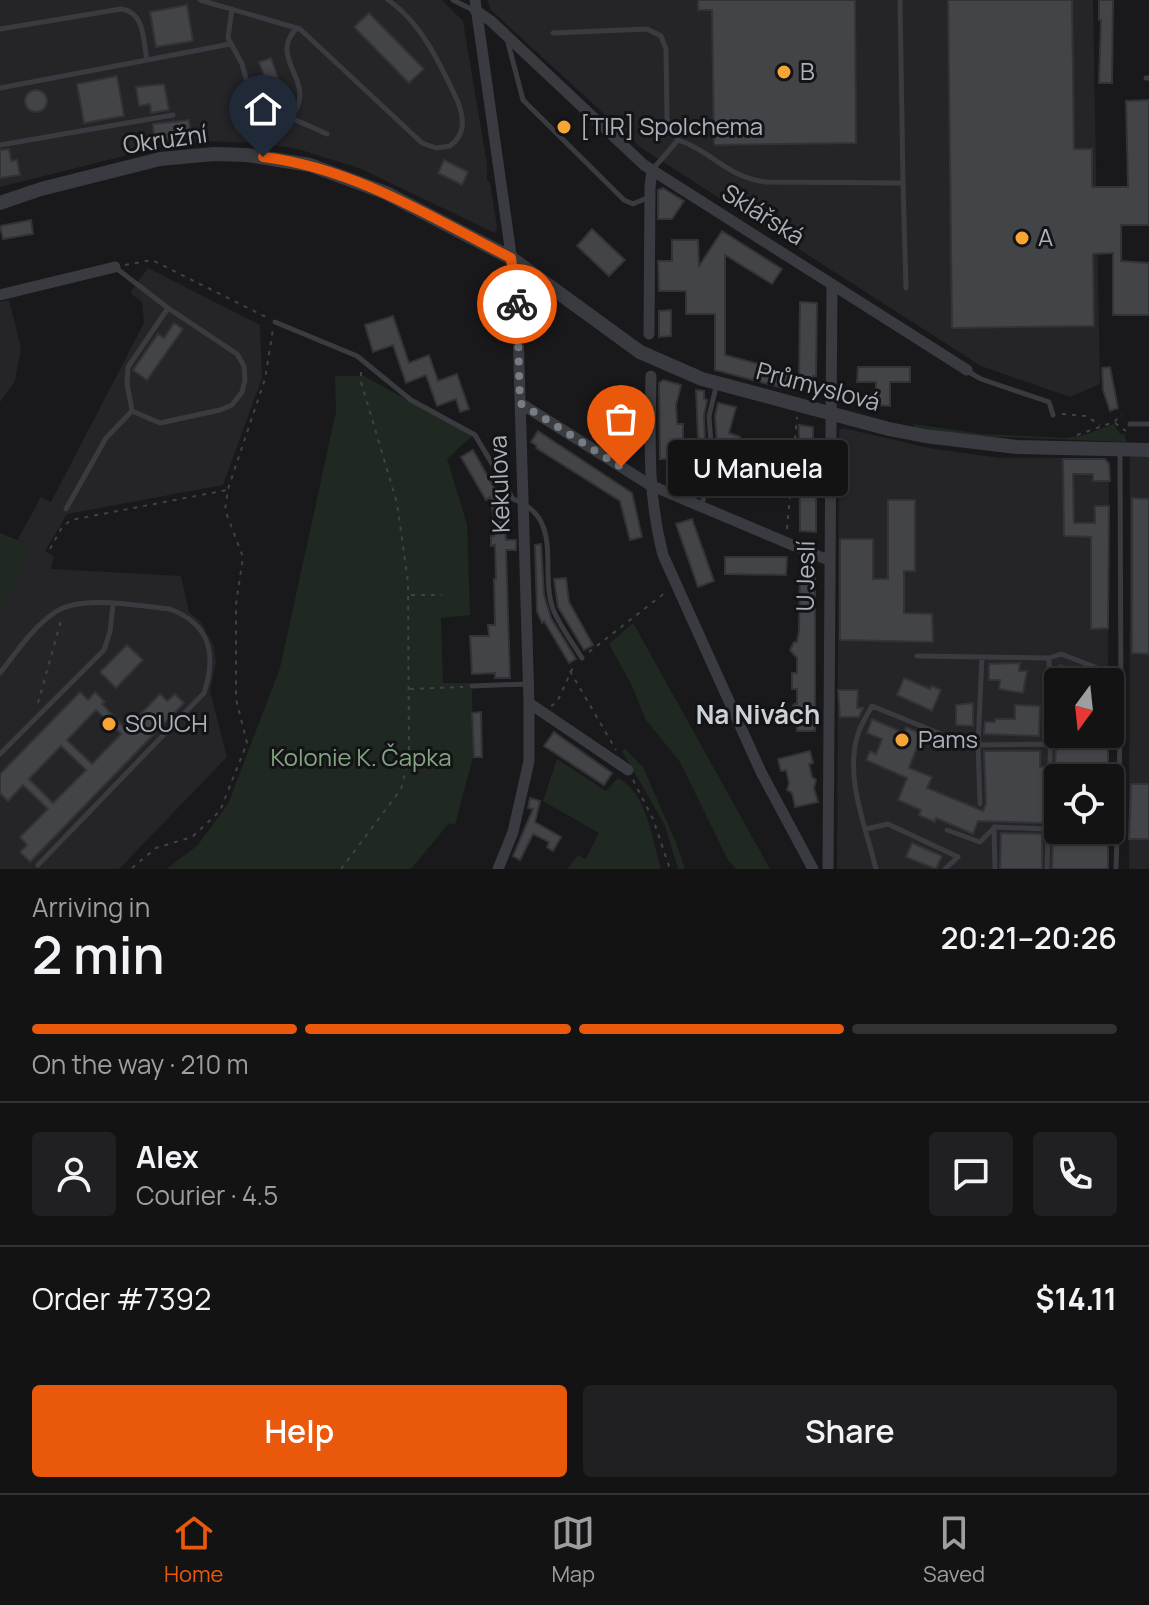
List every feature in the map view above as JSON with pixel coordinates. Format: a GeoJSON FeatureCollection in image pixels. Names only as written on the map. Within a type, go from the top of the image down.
{"type":"FeatureCollection","features":[{"type":"Feature","properties":{"kind":"street","name":"Sklářská"},"geometry":{"type":"LineString","coordinates":[[475,5],[652,170],[967,370]]}},
{"type":"Feature","properties":{"kind":"street","name":"Kekulova"},"geometry":{"type":"LineString","coordinates":[[475,5],[517,297],[529,703],[529,761],[513,832],[498,869]]}},
{"type":"Feature","properties":{"kind":"street","name":"Okružní"},"geometry":{"type":"LineString","coordinates":[[0,203],[41,189],[160,159],[214,154],[247,155],[310,165],[360,181],[511,258]]}},
{"type":"Feature","properties":{"kind":"street"},"geometry":{"type":"LineString","coordinates":[[649,334],[652,170]]}},
{"type":"Feature","properties":{"kind":"street","name":"Průmyslová"},"geometry":{"type":"LineString","coordinates":[[511,258],[640,352],[675,369],[717,383],[889,429],[971,443],[1149,450]]}},
{"type":"Feature","properties":{"kind":"street"},"geometry":{"type":"LineString","coordinates":[[0,295],[115,267]]}},
{"type":"Feature","properties":{"kind":"street","name":"U Jeslí"},"geometry":{"type":"LineString","coordinates":[[828,869],[832,284]]}},
{"type":"Feature","properties":{"kind":"street"},"geometry":{"type":"LineString","coordinates":[[651,376],[650,485],[663,555],[761,772],[813,869]]}},
{"type":"Feature","properties":{"kind":"street"},"geometry":{"type":"LineString","coordinates":[[520,403],[650,485],[828,560]]}},
{"type":"Feature","properties":{"kind":"street"},"geometry":{"type":"LineString","coordinates":[[529,703],[628,770]]}},
{"type":"Feature","properties":{"kind":"lane"},"geometry":{"type":"LineString","coordinates":[[200,0],[297,28],[422,143],[436,148],[450,146],[462,130],[462,113],[458,102],[420,32],[388,0]]}},
{"type":"Feature","properties":{"kind":"lane"},"geometry":{"type":"LineString","coordinates":[[453,0],[475,5]]}},
{"type":"Feature","properties":{"kind":"lane"},"geometry":{"type":"LineString","coordinates":[[900,0],[906,288]]}},
{"type":"Feature","properties":{"kind":"lane"},"geometry":{"type":"LineString","coordinates":[[0,29],[126,9],[135,13],[140,20],[147,60]]}},
{"type":"Feature","properties":{"kind":"lane"},"geometry":{"type":"LineString","coordinates":[[232,9],[227,31],[247,82]]}},
{"type":"Feature","properties":{"kind":"lane"},"geometry":{"type":"LineString","coordinates":[[268,120],[292,115],[300,103],[300,90],[285,49],[287,39],[297,28]]}},
{"type":"Feature","properties":{"kind":"lane"},"geometry":{"type":"LineString","coordinates":[[553,33],[647,29],[661,36],[666,49],[667,119],[678,140],[693,145],[725,169],[746,179],[766,182],[903,183]]}},
{"type":"Feature","properties":{"kind":"lane"},"geometry":{"type":"LineString","coordinates":[[506,36],[523,100],[624,200],[637,204],[650,196]]}},
{"type":"Feature","properties":{"kind":"lane"},"geometry":{"type":"LineString","coordinates":[[0,88],[230,44]]}},
{"type":"Feature","properties":{"kind":"lane"},"geometry":{"type":"LineString","coordinates":[[0,145],[173,115]]}},
{"type":"Feature","properties":{"kind":"lane"},"geometry":{"type":"LineString","coordinates":[[288,116],[327,134]]}},
{"type":"Feature","properties":{"kind":"lane"},"geometry":{"type":"LineString","coordinates":[[652,170],[678,140]]}},
{"type":"Feature","properties":{"kind":"lane"},"geometry":{"type":"LineString","coordinates":[[115,267],[168,308],[237,354],[244,366],[242,392],[232,405],[220,410],[160,423],[132,411]]}},
{"type":"Feature","properties":{"kind":"lane"},"geometry":{"type":"LineString","coordinates":[[132,411],[127,383],[128,367],[168,308]]}},
{"type":"Feature","properties":{"kind":"lane"},"geometry":{"type":"LineString","coordinates":[[275,322],[362,361],[411,400],[475,435],[513,499],[540,516],[547,537],[553,608],[582,658]]}},
{"type":"Feature","properties":{"kind":"lane","name":"Sklářská"},"geometry":{"type":"LineString","coordinates":[[967,370],[981,379],[1049,402],[1053,414]]}},
{"type":"Feature","properties":{"kind":"lane"},"geometry":{"type":"LineString","coordinates":[[701,507],[713,470],[709,416],[717,383]]}},
{"type":"Feature","properties":{"kind":"lane"},"geometry":{"type":"LineString","coordinates":[[66,509],[106,438],[132,411]]}},
{"type":"Feature","properties":{"kind":"lane"},"geometry":{"type":"LineString","coordinates":[[1130,424],[1149,424]]}},
{"type":"Feature","properties":{"kind":"lane"},"geometry":{"type":"LineString","coordinates":[[1120,449],[1121,668]]}},
{"type":"Feature","properties":{"kind":"lane"},"geometry":{"type":"LineString","coordinates":[[0,673],[37,627],[56,611],[83,603],[170,609],[183,614],[195,623],[205,637],[212,662],[204,693],[38,865]]}},
{"type":"Feature","properties":{"kind":"lane"},"geometry":{"type":"LineString","coordinates":[[0,754],[104,650],[110,632],[113,604]]}},
{"type":"Feature","properties":{"kind":"lane"},"geometry":{"type":"LineString","coordinates":[[917,656],[1049,658],[1061,654],[1097,668]]}},
{"type":"Feature","properties":{"kind":"lane"},"geometry":{"type":"LineString","coordinates":[[980,804],[978,745],[982,657]]}},
{"type":"Feature","properties":{"kind":"lane"},"geometry":{"type":"LineString","coordinates":[[1049,658],[1050,668]]}},
{"type":"Feature","properties":{"kind":"lane"},"geometry":{"type":"LineString","coordinates":[[472,686],[528,684]]}},
{"type":"Feature","properties":{"kind":"lane"},"geometry":{"type":"LineString","coordinates":[[876,869],[857,794],[853,762],[858,734],[872,706],[968,745],[1044,744]]}},
{"type":"Feature","properties":{"kind":"lane"},"geometry":{"type":"LineString","coordinates":[[1116,869],[1120,748]]}},
{"type":"Feature","properties":{"kind":"lane"},"geometry":{"type":"LineString","coordinates":[[866,829],[888,824],[958,857],[945,869]]}},
{"type":"Feature","properties":{"kind":"lane"},"geometry":{"type":"LineString","coordinates":[[947,830],[980,842],[994,827],[1044,829]]}},
{"type":"Feature","properties":{"kind":"lane"},"geometry":{"type":"LineString","coordinates":[[994,827],[995,869]]}},
{"type":"Feature","properties":{"kind":"lane"},"geometry":{"type":"LineString","coordinates":[[1047,844],[1047,869]]}},
{"type":"Feature","properties":{"kind":"path"},"geometry":{"type":"LineString","coordinates":[[115,267],[152,260],[275,322],[265,379],[228,489],[225,510],[243,557],[236,604],[236,699],[247,743],[220,811],[192,837],[156,848],[132,868]]}},
{"type":"Feature","properties":{"kind":"path"},"geometry":{"type":"LineString","coordinates":[[341,869],[401,789],[409,759],[409,596],[397,503],[361,382],[362,361]]}},
{"type":"Feature","properties":{"kind":"path"},"geometry":{"type":"LineString","coordinates":[[1053,414],[1086,416],[1101,426]]}},
{"type":"Feature","properties":{"kind":"path"},"geometry":{"type":"LineString","coordinates":[[1073,436],[1114,422],[1122,414]]}},
{"type":"Feature","properties":{"kind":"path"},"geometry":{"type":"LineString","coordinates":[[786,534],[798,415]]}},
{"type":"Feature","properties":{"kind":"path"},"geometry":{"type":"LineString","coordinates":[[50,549],[62,527],[71,520],[228,489]]}},
{"type":"Feature","properties":{"kind":"path"},"geometry":{"type":"LineString","coordinates":[[547,709],[557,702],[573,664],[676,584]]}},
{"type":"Feature","properties":{"kind":"path"},"geometry":{"type":"LineString","coordinates":[[409,596],[442,595]]}},
{"type":"Feature","properties":{"kind":"path"},"geometry":{"type":"LineString","coordinates":[[33,720],[63,616]]}},
{"type":"Feature","properties":{"kind":"path"},"geometry":{"type":"LineString","coordinates":[[410,689],[472,686]]}},
{"type":"Feature","properties":{"kind":"shaded area"},"geometry":{"type":"Polygon","coordinates":[[[0,0],[442,0],[463,21],[497,227],[495,233],[359,168],[294,148],[256,143],[202,141],[156,148],[0,187],[0,0]]]}},
{"type":"Feature","properties":{"kind":"shaded area"},"geometry":{"type":"Polygon","coordinates":[[[487,0],[1093,0],[1100,384],[1070,397],[981,366],[640,147],[491,10],[487,0]]]}},
{"type":"Feature","properties":{"kind":"shaded area","name":"SOUCH"},"geometry":{"type":"Polygon","coordinates":[[[148,268],[260,325],[262,378],[223,485],[67,514],[45,551],[54,556],[51,569],[181,576],[189,612],[201,622],[214,646],[216,663],[210,691],[227,757],[119,869],[0,869],[0,617],[29,546],[18,539],[41,497],[51,502],[144,323],[142,302],[130,293],[148,268]]]}},
{"type":"Feature","properties":{"kind":"shaded area"},"geometry":{"type":"Polygon","coordinates":[[[9,300],[21,348],[15,381],[0,402],[0,302],[9,300]]]}},
{"type":"Feature","properties":{"kind":"shaded area"},"geometry":{"type":"Polygon","coordinates":[[[843,428],[929,448],[1000,458],[1104,458],[1109,464],[1108,668],[1044,668],[1044,748],[1108,748],[1108,764],[1044,764],[1044,844],[1076,844],[1108,869],[837,869],[839,430],[843,428]]]}},
{"type":"Feature","properties":{"kind":"shaded area"},"geometry":{"type":"Polygon","coordinates":[[[1130,457],[1149,457],[1149,869],[1129,869],[1130,457]]]}},
{"type":"Feature","properties":{"kind":"green space","name":"Kolonie K. Čapka"},"geometry":{"type":"Polygon","coordinates":[[[335,376],[364,376],[472,436],[447,459],[467,524],[470,615],[441,618],[443,683],[472,683],[473,757],[455,825],[449,823],[411,869],[166,869],[197,846],[228,804],[280,668],[336,412],[335,376]]]}},
{"type":"Feature","properties":{"kind":"green space"},"geometry":{"type":"Polygon","coordinates":[[[913,424],[983,434],[1067,438],[1114,424],[1120,434],[1125,434],[1126,442],[977,436],[914,427],[913,424]]]}},
{"type":"Feature","properties":{"kind":"green space"},"geometry":{"type":"Polygon","coordinates":[[[0,533],[30,545],[0,617],[0,533]]]}},
{"type":"Feature","properties":{"kind":"green space"},"geometry":{"type":"Polygon","coordinates":[[[633,623],[770,869],[736,869],[728,860],[680,762],[646,720],[609,644],[633,623]]]}},
{"type":"Feature","properties":{"kind":"green space"},"geometry":{"type":"Polygon","coordinates":[[[625,749],[643,767],[685,869],[678,869],[665,825],[622,751],[625,749]]]}},
{"type":"Feature","properties":{"kind":"green space"},"geometry":{"type":"Polygon","coordinates":[[[557,759],[606,791],[618,778],[628,785],[642,805],[661,869],[567,869],[578,855],[586,859],[599,833],[543,801],[557,759]]]}},
{"type":"Feature","properties":{"kind":"building","name":"B"},"geometry":{"type":"Polygon","coordinates":[[[698,0],[855,0],[856,143],[714,145],[712,10],[698,10],[698,0]]]}},
{"type":"Feature","properties":{"kind":"building","name":"A"},"geometry":{"type":"Polygon","coordinates":[[[948,0],[1072,0],[1074,149],[1092,149],[1092,187],[1128,187],[1126,101],[1149,100],[1149,225],[1121,225],[1121,261],[1149,263],[1149,315],[1113,315],[1113,253],[1093,254],[1094,326],[952,328],[948,0]]]}},
{"type":"Feature","properties":{"kind":"building"},"geometry":{"type":"Polygon","coordinates":[[[1099,0],[1113,0],[1112,83],[1099,83],[1099,0]]]}},
{"type":"Feature","properties":{"kind":"building"},"geometry":{"type":"Polygon","coordinates":[[[187,5],[193,41],[156,47],[150,12],[187,5]]]}},
{"type":"Feature","properties":{"kind":"building"},"geometry":{"type":"Polygon","coordinates":[[[369,13],[424,69],[409,83],[354,27],[369,13]]]}},
{"type":"Feature","properties":{"kind":"building"},"geometry":{"type":"Polygon","coordinates":[[[271,58],[281,86],[269,90],[259,62],[271,58]]]}},
{"type":"Feature","properties":{"kind":"building"},"geometry":{"type":"Polygon","coordinates":[[[117,76],[124,116],[84,123],[77,84],[117,76]]]}},
{"type":"Feature","properties":{"kind":"building"},"geometry":{"type":"Polygon","coordinates":[[[164,84],[169,110],[151,113],[150,104],[139,106],[136,87],[164,84]]]}},
{"type":"Feature","properties":{"kind":"building"},"geometry":{"type":"Polygon","coordinates":[[[36,90],[44,93],[47,101],[44,109],[36,112],[28,109],[25,101],[28,93],[36,90]]]}},
{"type":"Feature","properties":{"kind":"building"},"geometry":{"type":"Polygon","coordinates":[[[189,120],[191,136],[160,141],[159,137],[154,138],[153,124],[189,120]]]}},
{"type":"Feature","properties":{"kind":"building"},"geometry":{"type":"Polygon","coordinates":[[[9,149],[11,161],[17,160],[20,175],[0,178],[0,150],[9,149]]]}},
{"type":"Feature","properties":{"kind":"building"},"geometry":{"type":"Polygon","coordinates":[[[444,160],[468,172],[462,185],[438,173],[444,160]]]}},
{"type":"Feature","properties":{"kind":"building"},"geometry":{"type":"Polygon","coordinates":[[[663,188],[684,201],[672,219],[658,219],[658,190],[663,188]]]}},
{"type":"Feature","properties":{"kind":"building"},"geometry":{"type":"Polygon","coordinates":[[[31,220],[33,234],[3,239],[0,226],[31,220]]]}},
{"type":"Feature","properties":{"kind":"building"},"geometry":{"type":"Polygon","coordinates":[[[592,229],[625,260],[609,276],[577,246],[592,229]]]}},
{"type":"Feature","properties":{"kind":"building"},"geometry":{"type":"Polygon","coordinates":[[[722,231],[782,269],[772,284],[725,255],[725,355],[799,375],[800,302],[817,303],[816,376],[813,376],[813,388],[794,388],[794,391],[715,370],[715,314],[686,314],[686,291],[659,291],[658,261],[672,261],[672,240],[698,240],[699,266],[722,231]]]}},
{"type":"Feature","properties":{"kind":"building"},"geometry":{"type":"Polygon","coordinates":[[[671,310],[671,336],[659,337],[659,311],[671,310]]]}},
{"type":"Feature","properties":{"kind":"building"},"geometry":{"type":"Polygon","coordinates":[[[393,316],[409,363],[429,355],[438,381],[457,374],[469,409],[460,412],[456,399],[437,406],[426,375],[406,383],[393,345],[373,352],[365,325],[393,316]]]}},
{"type":"Feature","properties":{"kind":"building"},"geometry":{"type":"Polygon","coordinates":[[[174,323],[183,329],[147,380],[133,370],[158,334],[164,338],[174,323]]]}},
{"type":"Feature","properties":{"kind":"building"},"geometry":{"type":"Polygon","coordinates":[[[858,367],[910,367],[910,382],[890,382],[890,406],[875,405],[876,382],[857,382],[858,367]]]}},
{"type":"Feature","properties":{"kind":"building"},"geometry":{"type":"Polygon","coordinates":[[[1110,367],[1118,408],[1110,411],[1103,390],[1102,368],[1110,367]]]}},
{"type":"Feature","properties":{"kind":"building"},"geometry":{"type":"Polygon","coordinates":[[[663,380],[681,385],[676,405],[677,424],[683,424],[683,448],[704,448],[704,458],[697,459],[697,464],[688,464],[688,459],[660,459],[659,383],[663,380]]]}},
{"type":"Feature","properties":{"kind":"building"},"geometry":{"type":"Polygon","coordinates":[[[696,390],[704,391],[704,399],[707,400],[705,440],[698,438],[696,390]]]}},
{"type":"Feature","properties":{"kind":"building"},"geometry":{"type":"Polygon","coordinates":[[[718,403],[736,407],[729,433],[740,437],[734,463],[742,465],[739,478],[718,472],[724,446],[717,444],[715,416],[718,403]]]}},
{"type":"Feature","properties":{"kind":"building"},"geometry":{"type":"Polygon","coordinates":[[[799,425],[813,427],[813,441],[816,441],[816,532],[800,531],[799,425]]]}},
{"type":"Feature","properties":{"kind":"building"},"geometry":{"type":"Polygon","coordinates":[[[538,431],[632,493],[642,537],[630,540],[620,501],[536,448],[531,442],[538,431]]]}},
{"type":"Feature","properties":{"kind":"building"},"geometry":{"type":"Polygon","coordinates":[[[632,432],[639,448],[619,455],[610,442],[632,432]]]}},
{"type":"Feature","properties":{"kind":"building"},"geometry":{"type":"Polygon","coordinates":[[[473,450],[502,502],[506,540],[516,540],[516,550],[506,550],[510,678],[495,678],[495,673],[472,674],[470,636],[489,636],[488,625],[495,625],[496,579],[495,545],[491,546],[491,536],[494,536],[496,529],[490,497],[486,500],[461,457],[473,450]]]}},
{"type":"Feature","properties":{"kind":"building"},"geometry":{"type":"Polygon","coordinates":[[[1063,459],[1105,459],[1109,464],[1110,481],[1093,481],[1093,474],[1073,474],[1074,523],[1095,523],[1095,506],[1109,506],[1108,628],[1091,629],[1091,537],[1064,536],[1063,459]]]}},
{"type":"Feature","properties":{"kind":"building"},"geometry":{"type":"Polygon","coordinates":[[[1132,498],[1149,499],[1149,654],[1132,653],[1132,498]]]}},
{"type":"Feature","properties":{"kind":"building"},"geometry":{"type":"Polygon","coordinates":[[[888,500],[915,500],[915,571],[904,571],[904,613],[932,614],[933,642],[840,640],[840,539],[873,539],[873,579],[888,579],[888,500]]]}},
{"type":"Feature","properties":{"kind":"building"},"geometry":{"type":"Polygon","coordinates":[[[692,519],[714,581],[698,587],[676,524],[692,519]]]}},
{"type":"Feature","properties":{"kind":"building"},"geometry":{"type":"Polygon","coordinates":[[[541,544],[544,595],[551,618],[576,659],[569,663],[537,611],[535,545],[541,544]]]}},
{"type":"Feature","properties":{"kind":"building"},"geometry":{"type":"Polygon","coordinates":[[[725,557],[787,557],[786,575],[725,574],[725,557]]]}},
{"type":"Feature","properties":{"kind":"building"},"geometry":{"type":"Polygon","coordinates":[[[800,569],[815,570],[815,731],[797,731],[797,721],[790,713],[797,704],[797,689],[792,689],[792,673],[797,673],[797,658],[790,650],[797,642],[799,631],[800,569]]]}},
{"type":"Feature","properties":{"kind":"building"},"geometry":{"type":"Polygon","coordinates":[[[566,578],[569,602],[593,645],[584,650],[558,607],[554,579],[566,578]]]}},
{"type":"Feature","properties":{"kind":"building"},"geometry":{"type":"Polygon","coordinates":[[[127,645],[143,660],[116,688],[100,672],[127,645]]]}},
{"type":"Feature","properties":{"kind":"building"},"geometry":{"type":"Polygon","coordinates":[[[1020,663],[1019,671],[1027,671],[1023,693],[999,689],[1000,680],[989,680],[989,664],[1020,663]]]}},
{"type":"Feature","properties":{"kind":"building"},"geometry":{"type":"Polygon","coordinates":[[[904,678],[930,689],[932,686],[941,690],[932,711],[897,695],[904,678]]]}},
{"type":"Feature","properties":{"kind":"building"},"geometry":{"type":"Polygon","coordinates":[[[838,690],[858,690],[857,708],[863,708],[859,717],[840,717],[838,690]]]}},
{"type":"Feature","properties":{"kind":"building"},"geometry":{"type":"Polygon","coordinates":[[[80,692],[88,700],[95,692],[126,729],[160,694],[167,701],[175,694],[184,703],[30,862],[20,852],[27,845],[20,837],[48,809],[23,785],[8,801],[0,793],[0,774],[80,692]],[[96,710],[67,740],[92,764],[121,734],[96,710]],[[61,746],[29,779],[53,803],[86,770],[61,746]]]}},
{"type":"Feature","properties":{"kind":"building"},"geometry":{"type":"Polygon","coordinates":[[[973,703],[973,726],[956,725],[956,705],[973,703]]]}},
{"type":"Feature","properties":{"kind":"building"},"geometry":{"type":"Polygon","coordinates":[[[1015,705],[1040,706],[1039,736],[984,734],[985,722],[1015,719],[1015,705]]]}},
{"type":"Feature","properties":{"kind":"building"},"geometry":{"type":"Polygon","coordinates":[[[481,712],[482,757],[474,757],[472,713],[481,712]]]}},
{"type":"Feature","properties":{"kind":"building"},"geometry":{"type":"Polygon","coordinates":[[[872,719],[904,733],[906,727],[922,734],[909,768],[932,777],[927,788],[983,811],[986,804],[984,751],[1040,751],[1040,767],[1044,767],[1043,823],[978,821],[973,834],[936,818],[935,822],[919,815],[921,810],[898,800],[907,778],[866,760],[870,751],[876,754],[882,739],[867,733],[872,719]]]}},
{"type":"Feature","properties":{"kind":"building"},"geometry":{"type":"Polygon","coordinates":[[[554,732],[612,773],[604,785],[544,746],[554,732]]]}},
{"type":"Feature","properties":{"kind":"building"},"geometry":{"type":"Polygon","coordinates":[[[1056,748],[1108,748],[1108,764],[1055,764],[1056,748]]]}},
{"type":"Feature","properties":{"kind":"building"},"geometry":{"type":"Polygon","coordinates":[[[810,751],[813,763],[809,764],[812,777],[816,780],[814,788],[818,802],[795,807],[792,793],[787,790],[786,770],[781,771],[778,759],[810,751]]]}},
{"type":"Feature","properties":{"kind":"building"},"geometry":{"type":"Polygon","coordinates":[[[1131,784],[1149,784],[1149,839],[1129,839],[1131,784]]]}},
{"type":"Feature","properties":{"kind":"building"},"geometry":{"type":"Polygon","coordinates":[[[530,798],[540,801],[535,822],[561,837],[553,851],[547,847],[549,842],[533,834],[520,860],[513,856],[533,809],[528,808],[530,798]]]}},
{"type":"Feature","properties":{"kind":"building"},"geometry":{"type":"Polygon","coordinates":[[[1001,833],[1042,834],[1042,869],[1000,869],[1001,833]]]}},
{"type":"Feature","properties":{"kind":"building"},"geometry":{"type":"Polygon","coordinates":[[[912,843],[942,856],[936,869],[906,857],[912,843]]]}},
{"type":"Feature","properties":{"kind":"building"},"geometry":{"type":"Polygon","coordinates":[[[1053,844],[1108,844],[1108,869],[1052,869],[1053,844]]]}},
{"type":"Feature","properties":{"kind":"way so far"},"geometry":{"type":"LineString","coordinates":[[517,304],[520,403],[621,467]]}},
{"type":"Feature","properties":{"kind":"place","name":"B"},"geometry":{"type":"Point","coordinates":[784,72]}},
{"type":"Feature","properties":{"kind":"place","name":"[TIR] Spolchema"},"geometry":{"type":"Point","coordinates":[564,127]}},
{"type":"Feature","properties":{"kind":"place","name":"A"},"geometry":{"type":"Point","coordinates":[1022,238]}},
{"type":"Feature","properties":{"kind":"place","name":"U Manuela"},"geometry":{"type":"Point","coordinates":[621,467]}},
{"type":"Feature","properties":{"kind":"place","name":"SOUCH"},"geometry":{"type":"Point","coordinates":[109,724]}},
{"type":"Feature","properties":{"kind":"place","name":"Pams"},"geometry":{"type":"Point","coordinates":[902,740]}},
{"type":"Feature","properties":{"kind":"district","name":"Na Nivách"},"geometry":{"type":"Point","coordinates":[758,715]}},
{"type":"Feature","properties":{"kind":"route"},"geometry":{"type":"LineString","coordinates":[[263,157],[310,165],[360,181],[511,258],[517,304]]}}]}
